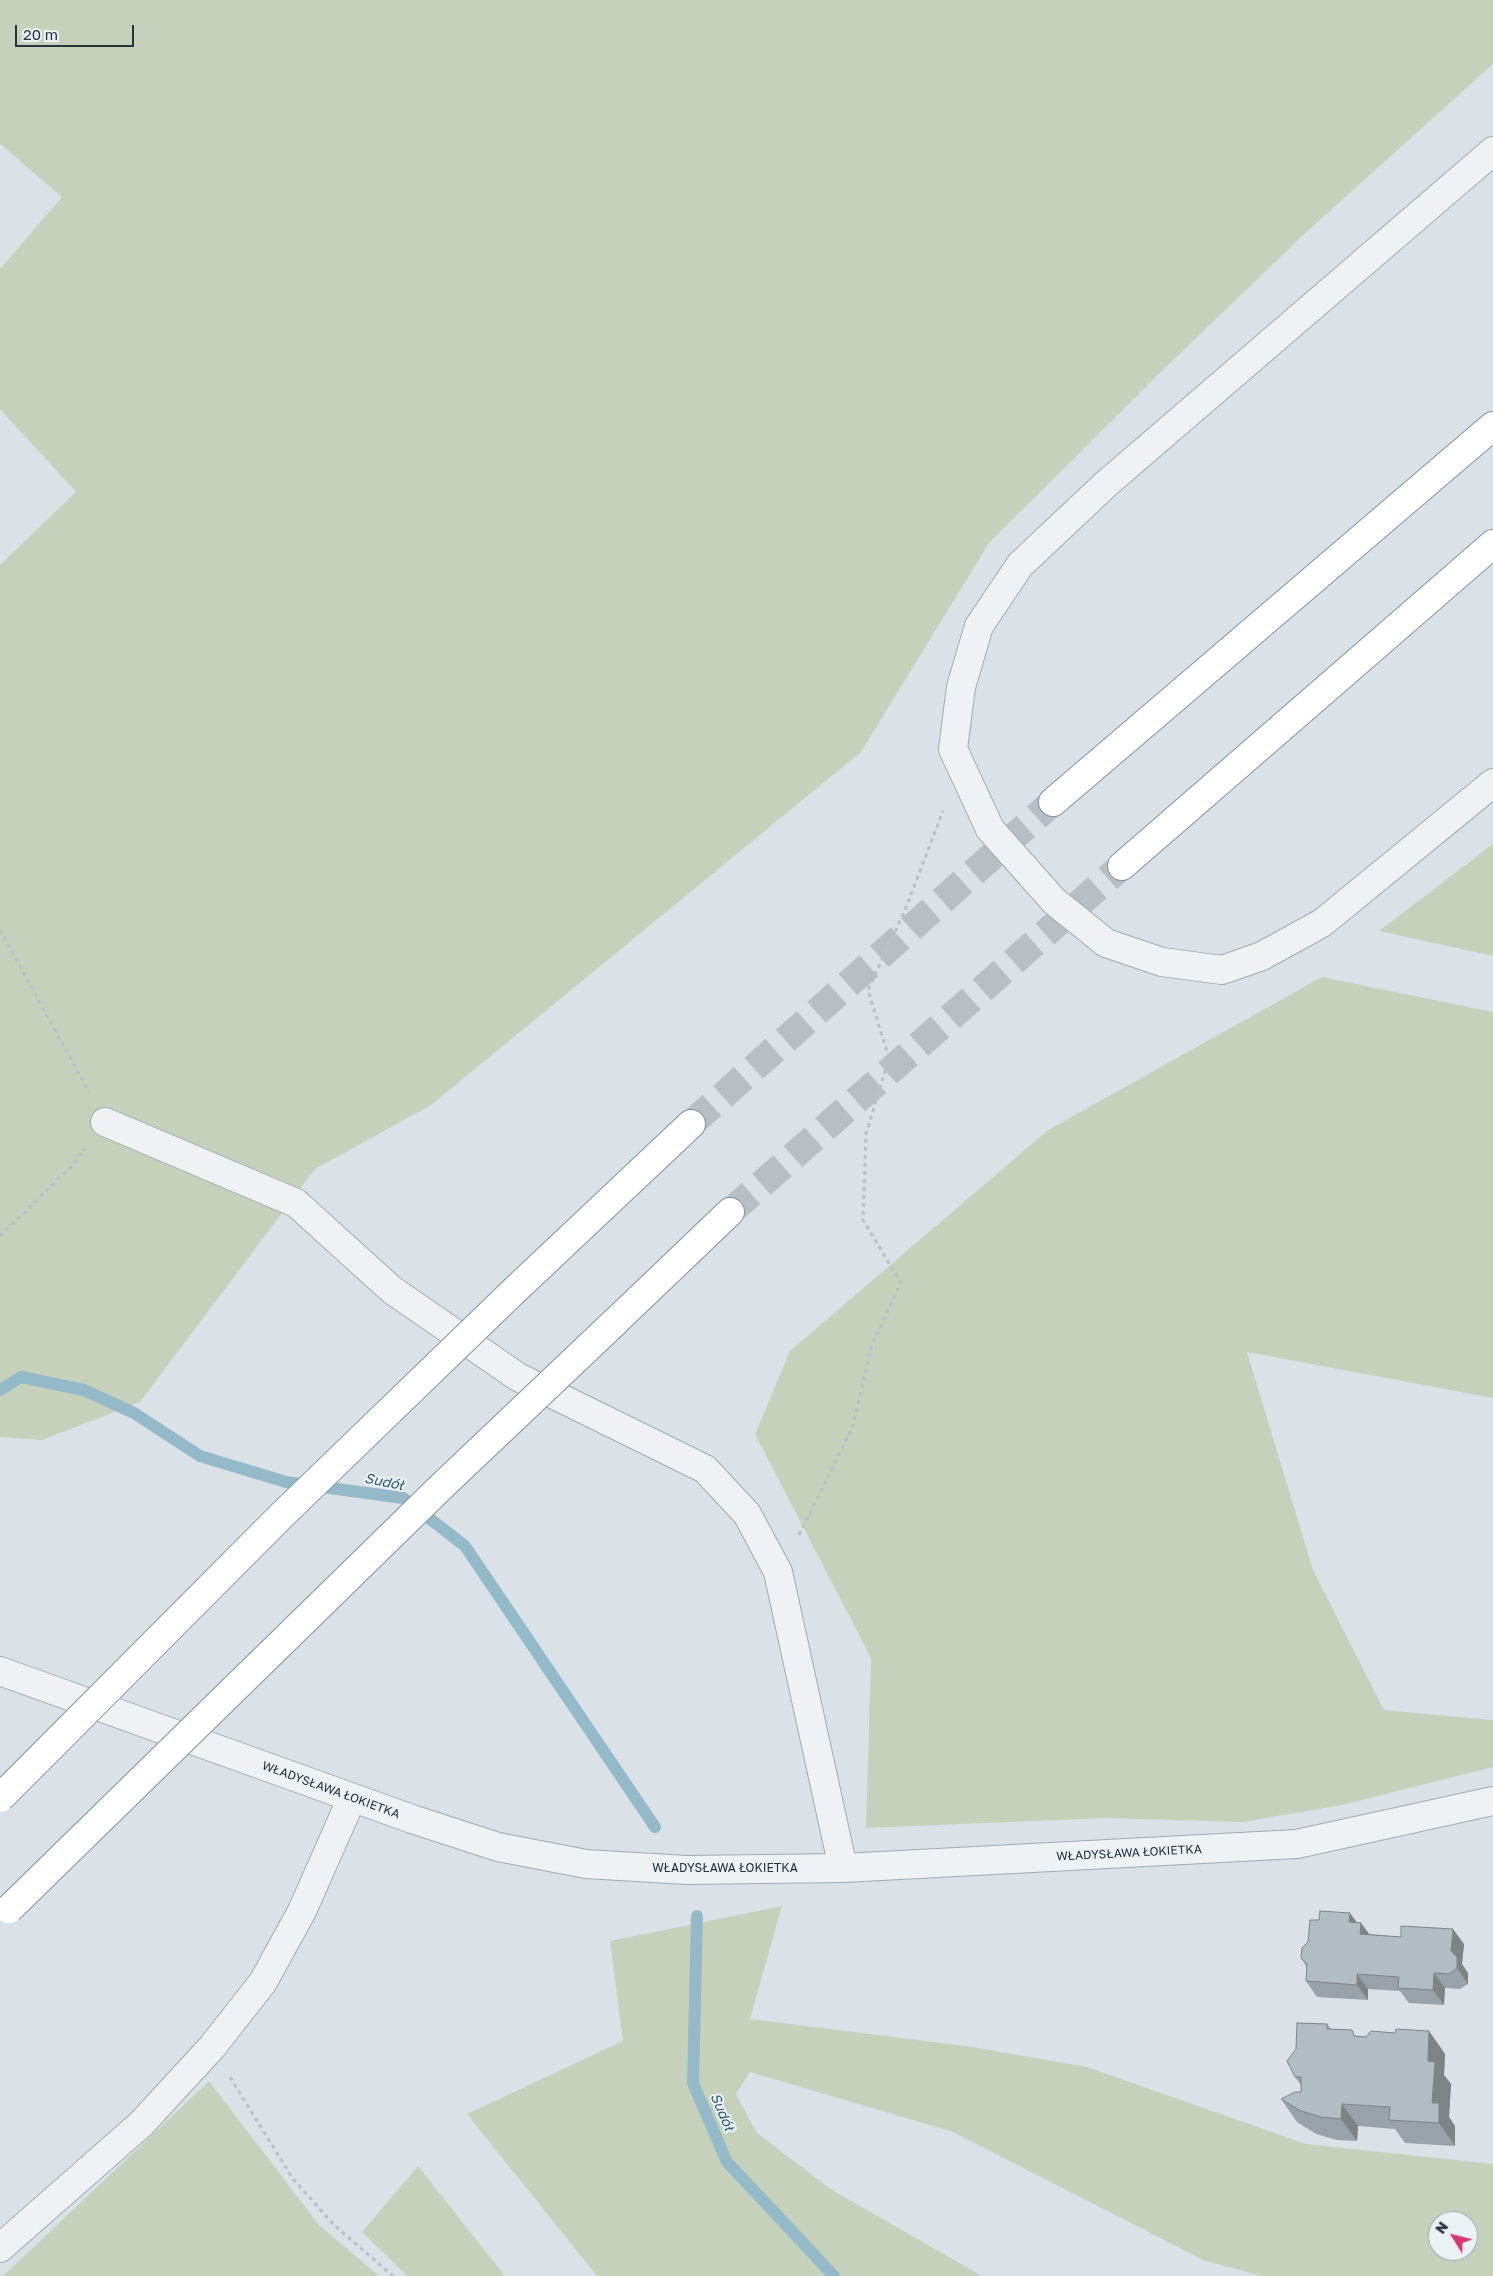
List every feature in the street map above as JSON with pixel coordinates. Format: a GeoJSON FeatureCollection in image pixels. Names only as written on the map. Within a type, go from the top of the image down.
{"type":"FeatureCollection","features":[{"type":"Feature","properties":{"kind":"highway"},"geometry":{"type":"LineString","coordinates":[[1053,802],[1493,426]]}},
{"type":"Feature","properties":{"kind":"highway"},"geometry":{"type":"LineString","coordinates":[[1122,866],[1493,544]]}},
{"type":"Feature","properties":{"kind":"highway"},"geometry":{"type":"LineString","coordinates":[[0,1798],[282,1515],[516,1289],[691,1124]]}},
{"type":"Feature","properties":{"kind":"highway"},"geometry":{"type":"LineString","coordinates":[[4,1913],[435,1492],[730,1212]]}},
{"type":"Feature","properties":{"kind":"street"},"geometry":{"type":"LineString","coordinates":[[1493,152],[1106,484],[1020,565],[979,626],[962,687],[953,749],[990,829],[1054,901],[1106,943],[1162,962],[1222,970],[1262,956],[1322,923],[1493,783]]}},
{"type":"Feature","properties":{"kind":"street"},"geometry":{"type":"LineString","coordinates":[[105,1122],[296,1203],[392,1290],[518,1377],[705,1469],[747,1514],[778,1572],[843,1868]]}},
{"type":"Feature","properties":{"kind":"street","name":"WŁADYSŁAWA ŁOKIETKA"},"geometry":{"type":"LineString","coordinates":[[0,1671],[352,1798],[498,1847],[586,1864],[686,1870],[843,1868],[1297,1844],[1488,1808]]}},
{"type":"Feature","properties":{"kind":"street"},"geometry":{"type":"LineString","coordinates":[[0,2248],[141,2124],[212,2047],[263,1982],[302,1911],[352,1798]]}},
{"type":"Feature","properties":{"kind":"path"},"geometry":{"type":"LineString","coordinates":[[778,1572],[809,1517],[852,1428],[873,1342],[901,1283],[863,1220],[866,1134],[889,1058],[868,990],[905,910],[948,798],[962,769]]}},
{"type":"Feature","properties":{"kind":"path"},"geometry":{"type":"LineString","coordinates":[[0,930],[105,1122],[71,1167],[0,1236]]}},
{"type":"Feature","properties":{"kind":"path"},"geometry":{"type":"LineString","coordinates":[[212,2047],[293,2179],[334,2225],[393,2276]]}},
{"type":"Feature","properties":{"kind":"green space"},"geometry":{"type":"Polygon","coordinates":[[[0,0],[1493,0],[1493,64],[1302,236],[1160,373],[989,543],[861,752],[431,1105],[315,1169],[140,1402],[42,1440],[0,1437],[0,565],[76,492],[0,409],[0,269],[62,197],[0,144],[0,0]]]}},
{"type":"Feature","properties":{"kind":"green space"},"geometry":{"type":"Polygon","coordinates":[[[1493,844],[1493,956],[1379,931],[1493,844]]]}},
{"type":"Feature","properties":{"kind":"green space"},"geometry":{"type":"Polygon","coordinates":[[[1322,977],[1493,1012],[1493,1398],[1247,1352],[1313,1570],[1384,1710],[1493,1720],[1493,1767],[1342,1805],[1242,1822],[1106,1818],[866,1828],[871,1658],[755,1434],[790,1351],[1048,1130],[1322,977]]]}},
{"type":"Feature","properties":{"kind":"green space"},"geometry":{"type":"Polygon","coordinates":[[[782,1906],[750,2019],[973,2047],[1087,2067],[1306,2144],[1493,2164],[1493,2276],[1261,2276],[1203,2260],[953,2132],[750,2072],[736,2094],[757,2133],[832,2190],[982,2276],[597,2276],[467,2114],[623,2041],[610,1941],[782,1906]]]}},
{"type":"Feature","properties":{"kind":"green space"},"geometry":{"type":"Polygon","coordinates":[[[209,2081],[319,2225],[379,2276],[3,2276],[209,2081]]]}},
{"type":"Feature","properties":{"kind":"green space"},"geometry":{"type":"Polygon","coordinates":[[[418,2166],[505,2276],[407,2276],[362,2232],[418,2166]]]}},
{"type":"Feature","properties":{"kind":"building"},"geometry":{"type":"Polygon","coordinates":[[[1320,1911],[1350,1913],[1349,1922],[1361,1923],[1360,1934],[1401,1937],[1401,1926],[1453,1929],[1451,1951],[1457,1957],[1457,1968],[1449,1974],[1434,1973],[1433,1990],[1398,1988],[1399,1977],[1357,1974],[1357,1985],[1306,1981],[1307,1964],[1301,1958],[1302,1948],[1308,1942],[1310,1920],[1319,1920],[1320,1911]]]}},
{"type":"Feature","properties":{"kind":"building"},"geometry":{"type":"Polygon","coordinates":[[[1297,2023],[1327,2024],[1327,2029],[1352,2030],[1354,2036],[1366,2037],[1371,2031],[1395,2033],[1396,2029],[1429,2031],[1428,2061],[1435,2062],[1432,2103],[1439,2103],[1439,2123],[1389,2120],[1390,2107],[1342,2104],[1341,2119],[1321,2117],[1301,2111],[1281,2099],[1295,2092],[1301,2092],[1301,2077],[1295,2077],[1287,2061],[1296,2049],[1297,2023]]]}},
{"type":"Feature","properties":{"kind":"waterway","name":"Sudół"},"geometry":{"type":"LineString","coordinates":[[0,1390],[21,1377],[84,1390],[134,1413],[200,1456],[286,1482],[403,1498],[465,1546],[655,1827]]}},
{"type":"Feature","properties":{"kind":"waterway","name":"Sudół"},"geometry":{"type":"LineString","coordinates":[[697,1916],[693,2083],[727,2162],[834,2276]]}},
{"type":"Feature","properties":{"kind":"tunnel"},"geometry":{"type":"LineString","coordinates":[[691,1124],[1053,802]]}},
{"type":"Feature","properties":{"kind":"tunnel"},"geometry":{"type":"LineString","coordinates":[[730,1212],[1122,866]]}}]}
